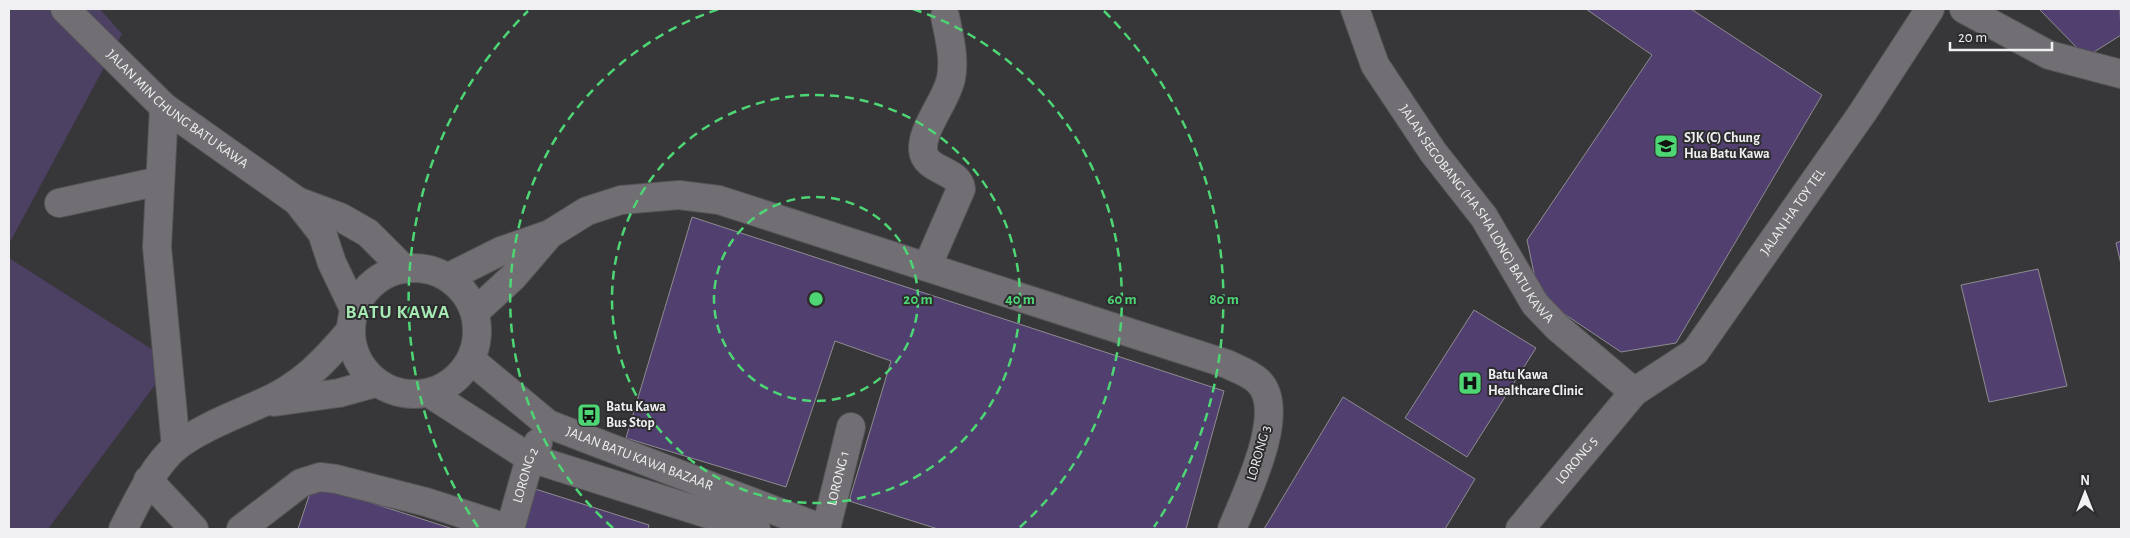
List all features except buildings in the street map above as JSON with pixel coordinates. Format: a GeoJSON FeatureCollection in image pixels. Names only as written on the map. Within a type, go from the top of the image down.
{"type":"FeatureCollection","features":[{"type":"Feature","properties":{"kind":"street","name":"JALAN MIN CHUNG BATU KAWA"},"geometry":{"type":"LineString","coordinates":[[66,9],[164,107],[297,201],[340,217],[368,233],[404,269]]}},
{"type":"Feature","properties":{"kind":"street","name":"JALAN SEGOBANG (HA SHA LONG) BATU KAWA"},"geometry":{"type":"LineString","coordinates":[[1355,9],[1375,65],[1433,152],[1484,217],[1535,304],[1557,327],[1634,392]]}},
{"type":"Feature","properties":{"kind":"street","name":"JALAN HA TOY TEL"},"geometry":{"type":"LineString","coordinates":[[1634,392],[1695,352],[1863,112],[1930,9]]}},
{"type":"Feature","properties":{"kind":"street"},"geometry":{"type":"LineString","coordinates":[[1964,9],[2049,55],[2121,74]]}},
{"type":"Feature","properties":{"kind":"street"},"geometry":{"type":"LineString","coordinates":[[927,267],[961,189],[960,183],[956,178],[927,160],[924,153],[924,140],[951,78],[952,52],[945,16]]}},
{"type":"Feature","properties":{"kind":"street"},"geometry":{"type":"LineString","coordinates":[[164,107],[157,247],[176,447]]}},
{"type":"Feature","properties":{"kind":"street"},"geometry":{"type":"LineString","coordinates":[[59,203],[160,181]]}},
{"type":"Feature","properties":{"kind":"street","name":"LORONG 3"},"geometry":{"type":"LineString","coordinates":[[550,234],[587,211],[621,200],[679,195],[719,200],[1227,364],[1258,380],[1268,396],[1269,419],[1258,467],[1232,529]]}},
{"type":"Feature","properties":{"kind":"street","name":"JALAN MIN CHUNG BATU KAWA"},"geometry":{"type":"LineString","coordinates":[[297,201],[322,233],[352,320]]}},
{"type":"Feature","properties":{"kind":"street"},"geometry":{"type":"LineString","coordinates":[[449,277],[501,251],[550,234]]}},
{"type":"Feature","properties":{"kind":"street"},"geometry":{"type":"LineString","coordinates":[[475,312],[513,277],[550,234]]}},
{"type":"Feature","properties":{"kind":"street"},"geometry":{"type":"LineString","coordinates":[[123,529],[148,480],[176,447],[224,418],[264,402],[300,382],[323,364],[352,320],[363,292],[391,272],[413,267],[428,269],[449,277],[465,292],[475,312],[478,339],[471,360],[457,379],[429,394],[395,392],[376,383],[358,364],[353,352],[352,320]]}},
{"type":"Feature","properties":{"kind":"street","name":"JALAN BATU KAWA BAZAAR"},"geometry":{"type":"LineString","coordinates":[[471,360],[548,424],[825,529]]}},
{"type":"Feature","properties":{"kind":"street"},"geometry":{"type":"LineString","coordinates":[[264,402],[339,394],[376,383]]}},
{"type":"Feature","properties":{"kind":"street","name":"LORONG 5"},"geometry":{"type":"LineString","coordinates":[[1520,529],[1634,392]]}},
{"type":"Feature","properties":{"kind":"street","name":"JALAN BATU KAWA BAZAAR"},"geometry":{"type":"LineString","coordinates":[[429,394],[530,458],[756,529]]}},
{"type":"Feature","properties":{"kind":"street","name":"LORONG 2"},"geometry":{"type":"LineString","coordinates":[[510,529],[530,458],[548,424]]}},
{"type":"Feature","properties":{"kind":"street","name":"LORONG 1"},"geometry":{"type":"LineString","coordinates":[[825,529],[851,427]]}},
{"type":"Feature","properties":{"kind":"street"},"geometry":{"type":"LineString","coordinates":[[241,529],[301,483],[320,478],[336,479],[426,502],[510,529]]}},
{"type":"Feature","properties":{"kind":"street"},"geometry":{"type":"LineString","coordinates":[[148,480],[194,529]]}},
{"type":"Feature","properties":{"kind":"shaded area"},"geometry":{"type":"Polygon","coordinates":[[[9,9],[100,9],[122,34],[9,244],[9,9]]]}},
{"type":"Feature","properties":{"kind":"shaded area"},"geometry":{"type":"Polygon","coordinates":[[[9,258],[172,362],[48,529],[9,529],[9,258]]]}},
{"type":"Feature","properties":{"kind":"place","name":"SJK (C) Chung Hua Batu Kawa"},"geometry":{"type":"Point","coordinates":[1666,146]}},
{"type":"Feature","properties":{"kind":"place","name":"Batu Kawa Healthcare Clinic"},"geometry":{"type":"Point","coordinates":[1470,383]}},
{"type":"Feature","properties":{"kind":"place","name":"Batu Kawa Bus Stop"},"geometry":{"type":"Point","coordinates":[589,415]}},
{"type":"Feature","properties":{"kind":"district","name":"BATU KAWA"},"geometry":{"type":"Point","coordinates":[398,312]}}]}
